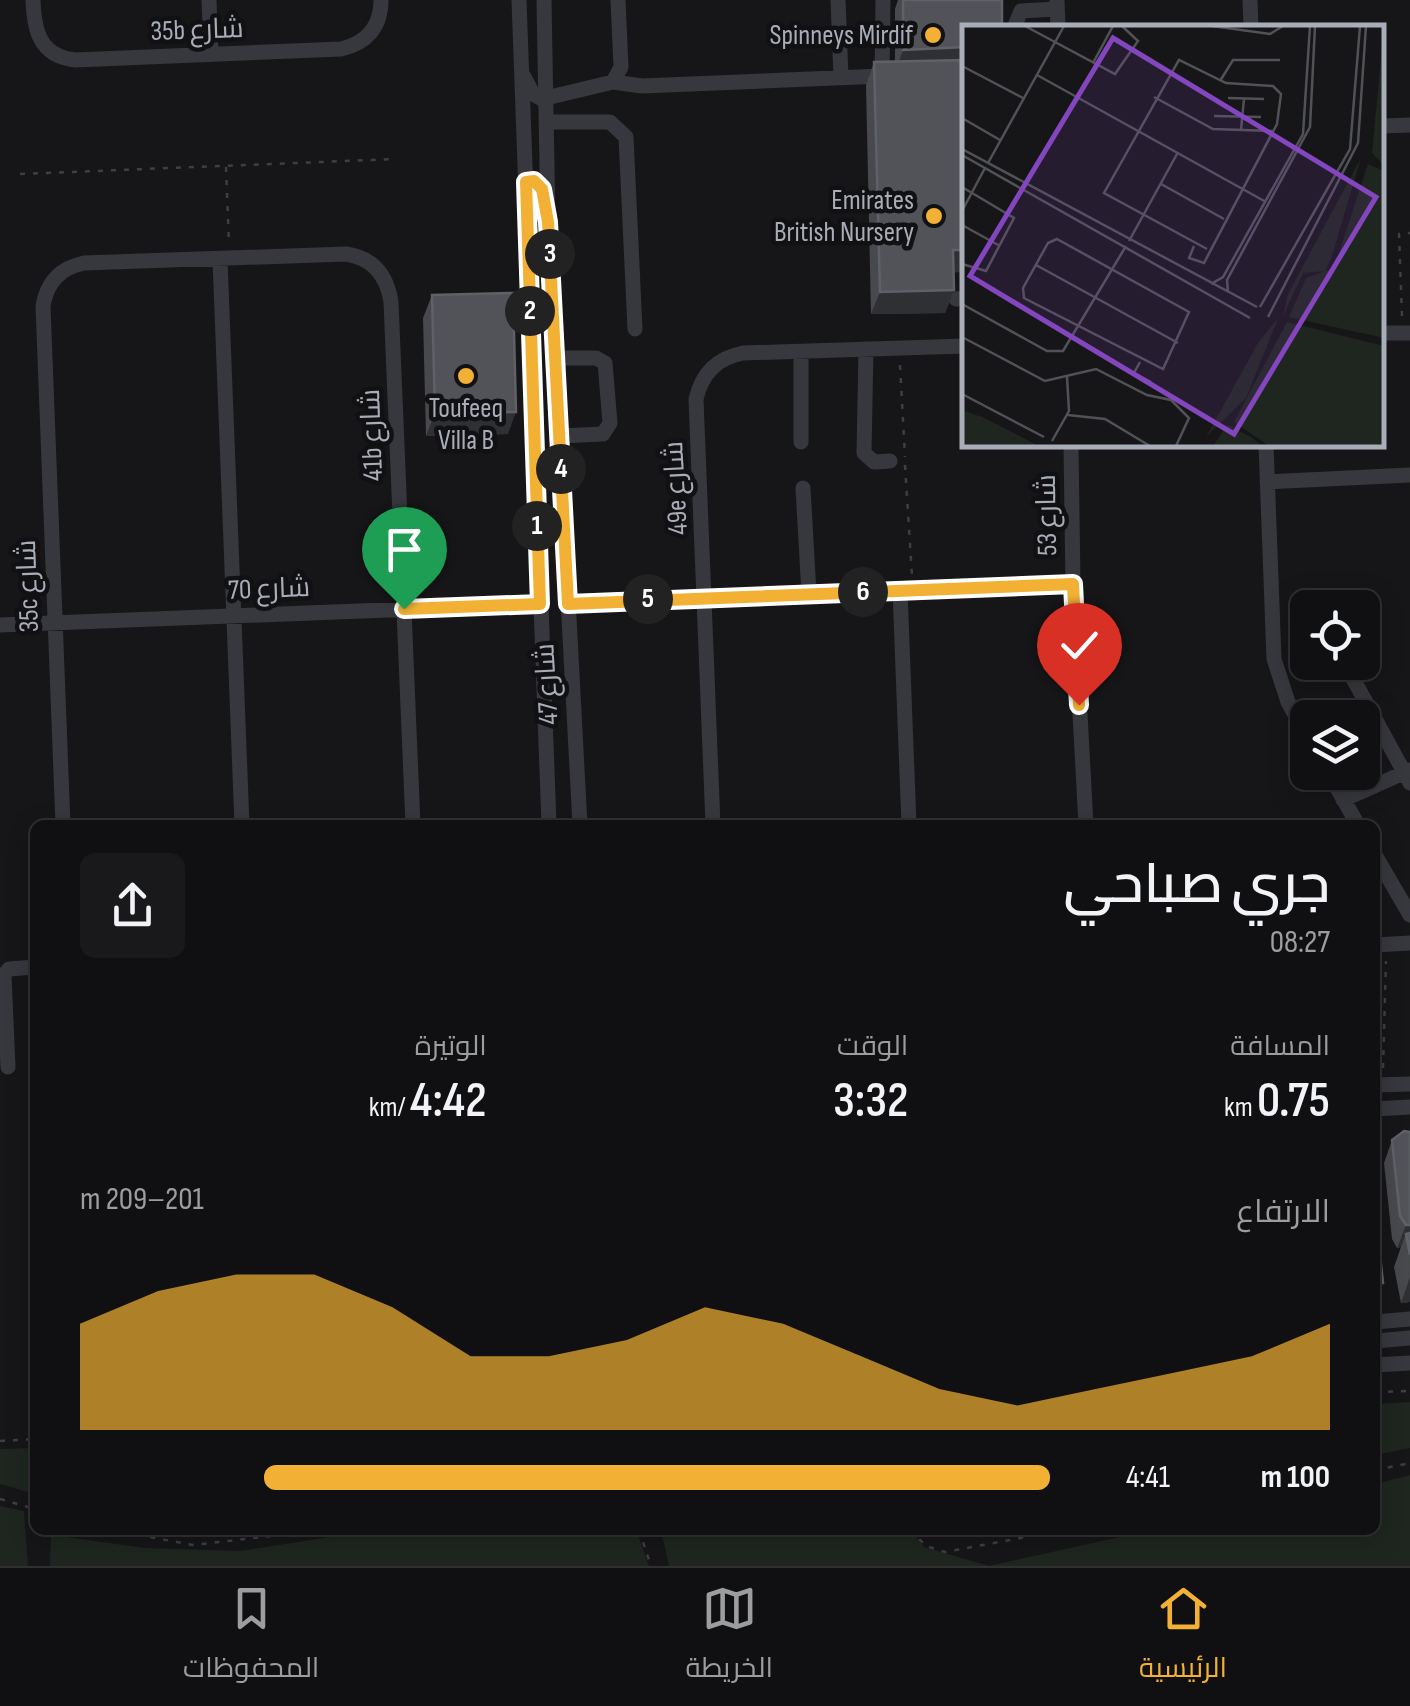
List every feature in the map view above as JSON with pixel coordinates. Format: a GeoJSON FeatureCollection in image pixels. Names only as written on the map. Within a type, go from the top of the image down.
{"type":"FeatureCollection","features":[{"type":"Feature","properties":{"kind":"street","name":"35b شارع"},"geometry":{"type":"LineString","coordinates":[[32,0],[39,40],[64,59],[354,46],[374,30],[382,3]]}},
{"type":"Feature","properties":{"kind":"street"},"geometry":{"type":"LineString","coordinates":[[209,0],[211,54]]}},
{"type":"Feature","properties":{"kind":"street","name":"شارع 47"},"geometry":{"type":"LineString","coordinates":[[518,0],[548,820]]}},
{"type":"Feature","properties":{"kind":"street","name":"شارع 47"},"geometry":{"type":"LineString","coordinates":[[544,0],[548,222],[580,820]]}},
{"type":"Feature","properties":{"kind":"street"},"geometry":{"type":"LineString","coordinates":[[613,82],[621,68],[618,0]]}},
{"type":"Feature","properties":{"kind":"street"},"geometry":{"type":"LineString","coordinates":[[838,0],[841,78]]}},
{"type":"Feature","properties":{"kind":"street"},"geometry":{"type":"LineString","coordinates":[[522,72],[533,94],[548,99],[613,82],[642,86],[885,73],[883,0]]}},
{"type":"Feature","properties":{"kind":"street"},"geometry":{"type":"LineString","coordinates":[[1250,0],[1251,25]]}},
{"type":"Feature","properties":{"kind":"street"},"geometry":{"type":"LineString","coordinates":[[1015,25],[1020,12],[1057,4]]}},
{"type":"Feature","properties":{"kind":"street"},"geometry":{"type":"LineString","coordinates":[[548,122],[610,122],[626,137],[635,329]]}},
{"type":"Feature","properties":{"kind":"street"},"geometry":{"type":"LineString","coordinates":[[1385,126],[1410,124]]}},
{"type":"Feature","properties":{"kind":"street"},"geometry":{"type":"LineString","coordinates":[[526,182],[540,185],[548,222]]}},
{"type":"Feature","properties":{"kind":"street","name":"41b شارع"},"geometry":{"type":"LineString","coordinates":[[225,260],[346,254],[366,259],[387,282],[413,820]]}},
{"type":"Feature","properties":{"kind":"street"},"geometry":{"type":"LineString","coordinates":[[225,260],[242,820]]}},
{"type":"Feature","properties":{"kind":"street","name":"35c شارع"},"geometry":{"type":"LineString","coordinates":[[62,820],[43,306],[49,286],[64,270],[84,263],[225,260]]}},
{"type":"Feature","properties":{"kind":"street"},"geometry":{"type":"LineString","coordinates":[[802,442],[801,352],[962,346]]}},
{"type":"Feature","properties":{"kind":"street"},"geometry":{"type":"LineString","coordinates":[[866,350],[864,453],[874,462],[890,461]]}},
{"type":"Feature","properties":{"kind":"street","name":"49e شارع"},"geometry":{"type":"LineString","coordinates":[[713,820],[707,596],[696,399],[711,368],[743,353],[801,352]]}},
{"type":"Feature","properties":{"kind":"street"},"geometry":{"type":"LineString","coordinates":[[555,358],[602,360],[610,423],[602,434],[559,436]]}},
{"type":"Feature","properties":{"kind":"street","name":"شارع 53"},"geometry":{"type":"LineString","coordinates":[[1071,448],[1073,584],[1086,820]]}},
{"type":"Feature","properties":{"kind":"street"},"geometry":{"type":"LineString","coordinates":[[1266,448],[1274,658],[1290,706]]}},
{"type":"Feature","properties":{"kind":"street"},"geometry":{"type":"LineString","coordinates":[[1268,482],[1410,475]]}},
{"type":"Feature","properties":{"kind":"street"},"geometry":{"type":"LineString","coordinates":[[803,488],[808,594]]}},
{"type":"Feature","properties":{"kind":"street"},"geometry":{"type":"LineString","coordinates":[[568,604],[1073,584]]}},
{"type":"Feature","properties":{"kind":"street"},"geometry":{"type":"LineString","coordinates":[[906,591],[909,820]]}},
{"type":"Feature","properties":{"kind":"street","name":"شارع 70"},"geometry":{"type":"LineString","coordinates":[[0,624],[540,604]]}},
{"type":"Feature","properties":{"kind":"street"},"geometry":{"type":"LineString","coordinates":[[1343,800],[1408,775],[1354,680]]}},
{"type":"Feature","properties":{"kind":"street"},"geometry":{"type":"LineString","coordinates":[[1338,790],[1355,820]]}},
{"type":"Feature","properties":{"kind":"street"},"geometry":{"type":"LineString","coordinates":[[1380,864],[1410,915]]}},
{"type":"Feature","properties":{"kind":"street"},"geometry":{"type":"LineString","coordinates":[[1381,944],[1410,943]]}},
{"type":"Feature","properties":{"kind":"street"},"geometry":{"type":"LineString","coordinates":[[8,1067],[4,974],[9,969],[30,968]]}},
{"type":"Feature","properties":{"kind":"street"},"geometry":{"type":"LineString","coordinates":[[1380,1086],[1410,1084]]}},
{"type":"Feature","properties":{"kind":"street"},"geometry":{"type":"LineString","coordinates":[[1380,1109],[1410,1107]]}},
{"type":"Feature","properties":{"kind":"street"},"geometry":{"type":"LineString","coordinates":[[1380,1322],[1410,1319]]}},
{"type":"Feature","properties":{"kind":"street"},"geometry":{"type":"LineString","coordinates":[[1380,1341],[1410,1338]]}},
{"type":"Feature","properties":{"kind":"street"},"geometry":{"type":"LineString","coordinates":[[1380,1365],[1410,1363]]}},
{"type":"Feature","properties":{"kind":"path"},"geometry":{"type":"LineString","coordinates":[[20,174],[396,159]]}},
{"type":"Feature","properties":{"kind":"path"},"geometry":{"type":"LineString","coordinates":[[225,260],[226,166]]}},
{"type":"Feature","properties":{"kind":"path"},"geometry":{"type":"LineString","coordinates":[[1406,333],[1399,234],[1410,233]]}},
{"type":"Feature","properties":{"kind":"path"},"geometry":{"type":"LineString","coordinates":[[899,348],[906,591]]}},
{"type":"Feature","properties":{"kind":"path"},"geometry":{"type":"LineString","coordinates":[[1380,991],[1381,944]]}},
{"type":"Feature","properties":{"kind":"path"},"geometry":{"type":"LineString","coordinates":[[1380,1392],[1410,1391]]}},
{"type":"Feature","properties":{"kind":"path"},"geometry":{"type":"LineString","coordinates":[[0,1440],[30,1439]]}},
{"type":"Feature","properties":{"kind":"path"},"geometry":{"type":"LineString","coordinates":[[1380,1469],[1410,1463]]}},
{"type":"Feature","properties":{"kind":"path"},"geometry":{"type":"LineString","coordinates":[[0,1499],[30,1508]]}},
{"type":"Feature","properties":{"kind":"path"},"geometry":{"type":"LineString","coordinates":[[134,1535],[173,1544],[212,1545],[287,1535]]}},
{"type":"Feature","properties":{"kind":"path"},"geometry":{"type":"LineString","coordinates":[[641,1535],[651,1566]]}},
{"type":"Feature","properties":{"kind":"path"},"geometry":{"type":"LineString","coordinates":[[915,1535],[926,1546],[945,1552],[1037,1535]]}},
{"type":"Feature","properties":{"kind":"shaded area"},"geometry":{"type":"Polygon","coordinates":[[[1410,1402],[1410,1448],[1380,1454],[1380,1404],[1410,1402]]]}},
{"type":"Feature","properties":{"kind":"shaded area"},"geometry":{"type":"Polygon","coordinates":[[[30,1448],[30,1493],[0,1484],[0,1449],[30,1448]]]}},
{"type":"Feature","properties":{"kind":"shaded area"},"geometry":{"type":"Polygon","coordinates":[[[1410,1475],[1410,1566],[989,1566],[1128,1535],[1380,1535],[1380,1483],[1410,1475]]]}},
{"type":"Feature","properties":{"kind":"shaded area"},"geometry":{"type":"Polygon","coordinates":[[[0,1506],[24,1511],[28,1566],[0,1566],[0,1506]]]}},
{"type":"Feature","properties":{"kind":"shaded area"},"geometry":{"type":"Polygon","coordinates":[[[51,1535],[145,1548],[240,1551],[344,1535],[638,1535],[649,1566],[50,1566],[51,1535]]]}},
{"type":"Feature","properties":{"kind":"shaded area"},"geometry":{"type":"Polygon","coordinates":[[[662,1535],[915,1535],[924,1547],[989,1566],[669,1566],[662,1535]]]}},
{"type":"Feature","properties":{"kind":"building"},"geometry":{"type":"Polygon","coordinates":[[[903,0],[1002,0],[1002,25],[962,25],[962,47],[903,50],[903,0]]]}},
{"type":"Feature","properties":{"kind":"building"},"geometry":{"type":"Polygon","coordinates":[[[962,60],[962,250],[953,250],[954,290],[880,292],[874,62],[962,60]]]}},
{"type":"Feature","properties":{"kind":"building","name":"Toufeeq Villa B"},"geometry":{"type":"Polygon","coordinates":[[[513,293],[516,412],[435,413],[432,295],[513,293]]]}},
{"type":"Feature","properties":{"kind":"building"},"geometry":{"type":"Polygon","coordinates":[[[1404,1131],[1410,1132],[1410,1225],[1400,1216],[1392,1140],[1404,1131]]]}},
{"type":"Feature","properties":{"kind":"place","name":"Spinneys Mirdif"},"geometry":{"type":"Point","coordinates":[933,35]}},
{"type":"Feature","properties":{"kind":"place","name":"Emirates British Nursery"},"geometry":{"type":"Point","coordinates":[934,216]}},
{"type":"Feature","properties":{"kind":"place","name":"Toufeeq Villa B"},"geometry":{"type":"Point","coordinates":[466,376]}},
{"type":"Feature","properties":{"kind":"route"},"geometry":{"type":"LineString","coordinates":[[404,609],[540,604],[526,182],[534,181],[542,189],[548,222],[568,604],[1073,584],[1079,705]]}}]}
